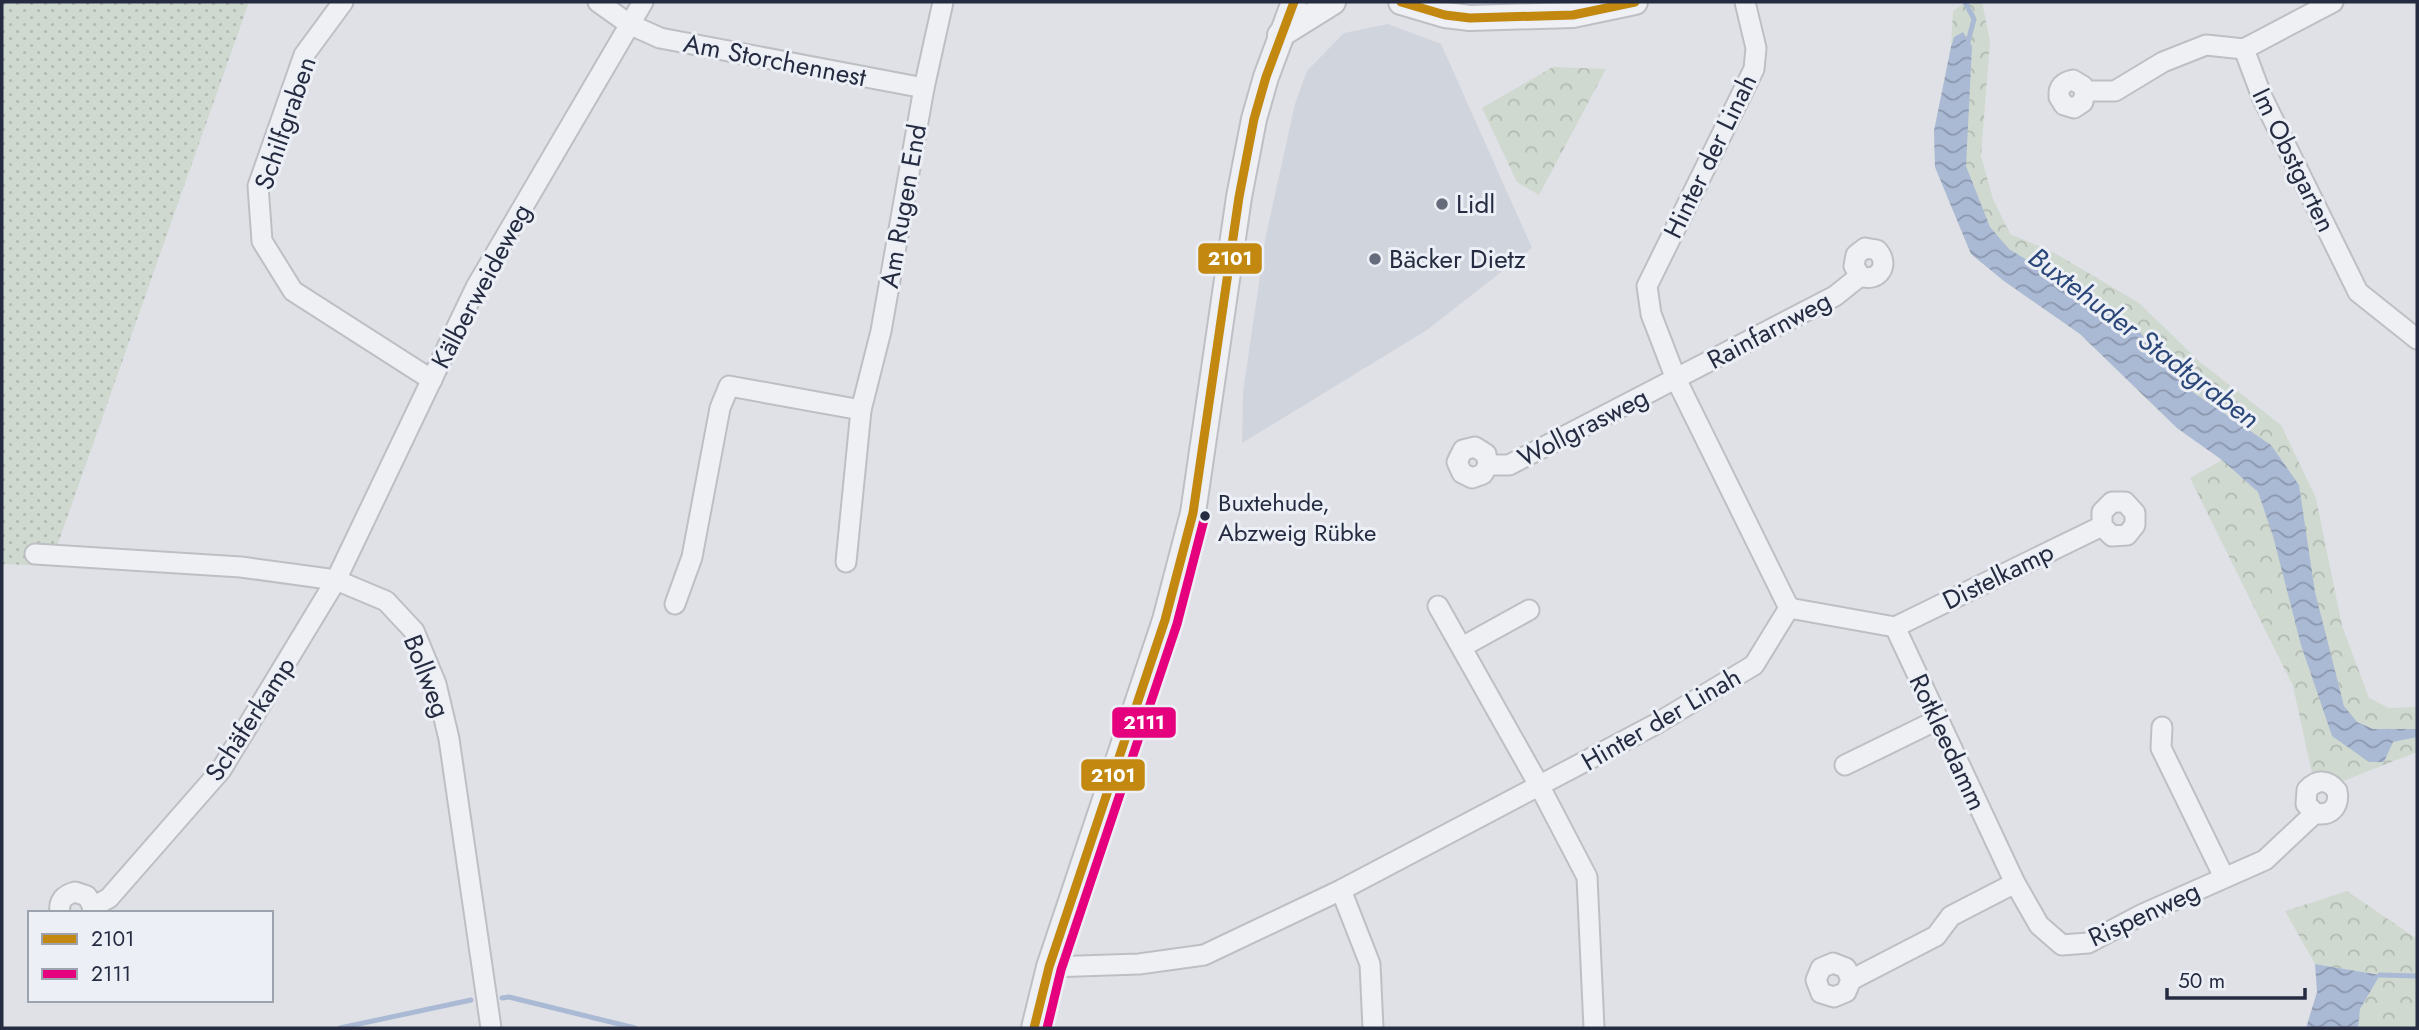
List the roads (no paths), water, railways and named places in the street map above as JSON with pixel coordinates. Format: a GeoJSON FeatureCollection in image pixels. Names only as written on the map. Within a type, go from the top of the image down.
{"type":"FeatureCollection","features":[{"type":"Feature","properties":{"kind":"street","name":"Schilfgraben"},"geometry":{"type":"LineString","coordinates":[[343,2],[304,55],[258,186],[262,241],[293,290],[432,380]]}},
{"type":"Feature","properties":{"kind":"street"},"geometry":{"type":"LineString","coordinates":[[598,2],[629,24]]}},
{"type":"Feature","properties":{"kind":"street","name":"Kälberweideweg"},"geometry":{"type":"LineString","coordinates":[[336,580],[476,287],[643,2]]}},
{"type":"Feature","properties":{"kind":"street","name":"Am Rugen End"},"geometry":{"type":"LineString","coordinates":[[846,562],[861,411],[881,331],[924,88],[943,2]]}},
{"type":"Feature","properties":{"kind":"street"},"geometry":{"type":"LineString","coordinates":[[1034,1028],[1049,967],[1165,620],[1193,513],[1238,197],[1254,119],[1279,36],[1294,2]]}},
{"type":"Feature","properties":{"kind":"street"},"geometry":{"type":"LineString","coordinates":[[1279,36],[1334,2]]}},
{"type":"Feature","properties":{"kind":"street"},"geometry":{"type":"LineString","coordinates":[[1401,2],[1445,15],[1471,18],[1573,15],[1635,2]]}},
{"type":"Feature","properties":{"kind":"street"},"geometry":{"type":"LineString","coordinates":[[1461,2],[1513,17]]}},
{"type":"Feature","properties":{"kind":"street","name":"Hinter der Linah"},"geometry":{"type":"LineString","coordinates":[[1049,967],[1139,964],[1204,955],[1341,890],[1540,787],[1656,724],[1754,665],[1789,608],[1676,379],[1651,314],[1647,286],[1754,69],[1756,48],[1745,2]]}},
{"type":"Feature","properties":{"kind":"street"},"geometry":{"type":"LineString","coordinates":[[2085,91],[2115,91],[2163,62],[2206,45],[2244,49],[2333,2]]}},
{"type":"Feature","properties":{"kind":"street","name":"Am Storchennest"},"geometry":{"type":"LineString","coordinates":[[629,24],[660,38],[924,88]]}},
{"type":"Feature","properties":{"kind":"street","name":"Im Obstgarten"},"geometry":{"type":"LineString","coordinates":[[2244,49],[2262,97],[2358,292],[2417,339]]}},
{"type":"Feature","properties":{"kind":"street","name":"Rainfarnweg"},"geometry":{"type":"LineString","coordinates":[[1676,379],[1835,296],[1860,276]]}},
{"type":"Feature","properties":{"kind":"street","name":"Wollgrasweg"},"geometry":{"type":"LineString","coordinates":[[1488,465],[1509,465],[1676,379]]}},
{"type":"Feature","properties":{"kind":"street"},"geometry":{"type":"LineString","coordinates":[[675,604],[692,557],[720,408],[729,386],[861,411]]}},
{"type":"Feature","properties":{"kind":"street","name":"Distelkamp"},"geometry":{"type":"LineString","coordinates":[[1895,627],[2102,526]]}},
{"type":"Feature","properties":{"kind":"street","name":"Bollweg"},"geometry":{"type":"LineString","coordinates":[[35,554],[241,567],[336,580],[386,601],[414,631],[436,684],[449,739],[491,1028]]}},
{"type":"Feature","properties":{"kind":"street","name":"Schäferkamp"},"geometry":{"type":"LineString","coordinates":[[60,911],[63,897],[75,892],[87,896],[92,910],[109,898],[220,771],[336,580]]}},
{"type":"Feature","properties":{"kind":"street"},"geometry":{"type":"LineString","coordinates":[[1438,606],[1540,787],[1587,877],[1594,1028]]}},
{"type":"Feature","properties":{"kind":"street"},"geometry":{"type":"LineString","coordinates":[[1789,608],[1895,627]]}},
{"type":"Feature","properties":{"kind":"street"},"geometry":{"type":"LineString","coordinates":[[1462,647],[1529,610]]}},
{"type":"Feature","properties":{"kind":"street","name":"Rotkleedamm"},"geometry":{"type":"LineString","coordinates":[[1895,627],[2015,883],[2039,925],[2062,945]]}},
{"type":"Feature","properties":{"kind":"street"},"geometry":{"type":"LineString","coordinates":[[1845,765],[1937,720]]}},
{"type":"Feature","properties":{"kind":"street","name":"Rispenweg"},"geometry":{"type":"LineString","coordinates":[[2162,727],[2161,748],[2224,877]]}},
{"type":"Feature","properties":{"kind":"street","name":"Rispenweg"},"geometry":{"type":"LineString","coordinates":[[2062,945],[2088,943],[2265,860],[2315,813]]}},
{"type":"Feature","properties":{"kind":"street"},"geometry":{"type":"LineString","coordinates":[[1851,980],[1936,936],[1951,916],[2015,883]]}},
{"type":"Feature","properties":{"kind":"street"},"geometry":{"type":"LineString","coordinates":[[1341,890],[1370,964],[1373,1028]]}},
{"type":"Feature","properties":{"kind":"water","name":"Buxtehuder Stadtgraben"},"geometry":{"type":"Polygon","coordinates":[[[1963,32],[1972,46],[1966,166],[1990,227],[2009,249],[2136,327],[2171,371],[2194,393],[2271,445],[2299,485],[2315,592],[2344,706],[2357,722],[2373,729],[2417,729],[2417,737],[2393,742],[2384,762],[2369,762],[2332,736],[2301,645],[2273,536],[2258,492],[2222,460],[2177,428],[2080,334],[2004,281],[1971,254],[1935,167],[1934,131],[1951,47],[1954,37],[1963,32]]]}},
{"type":"Feature","properties":{"kind":"water"},"geometry":{"type":"Polygon","coordinates":[[[2315,964],[2380,975],[2360,1009],[2358,1028],[2306,1028],[2317,992],[2315,964]]]}},
{"type":"Feature","properties":{"kind":"waterway","name":"Buxtehuder Stadtgraben"},"geometry":{"type":"LineString","coordinates":[[1965,2],[1974,19],[1967,46]]}},
{"type":"Feature","properties":{"kind":"waterway"},"geometry":{"type":"LineString","coordinates":[[2380,975],[2417,976]]}},
{"type":"Feature","properties":{"kind":"waterway"},"geometry":{"type":"LineString","coordinates":[[502,998],[509,997],[635,1028]]}},
{"type":"Feature","properties":{"kind":"waterway"},"geometry":{"type":"LineString","coordinates":[[340,1028],[471,1000]]}},
{"type":"Feature","properties":{"kind":"place","name":"Lidl"},"geometry":{"type":"Point","coordinates":[1442,204]}},
{"type":"Feature","properties":{"kind":"place","name":"Bäcker Dietz"},"geometry":{"type":"Point","coordinates":[1375,259]}},
{"type":"Feature","properties":{"kind":"place","name":"Buxtehude, Abzweig Rübke"},"geometry":{"type":"Point","coordinates":[1205,516]}}]}
